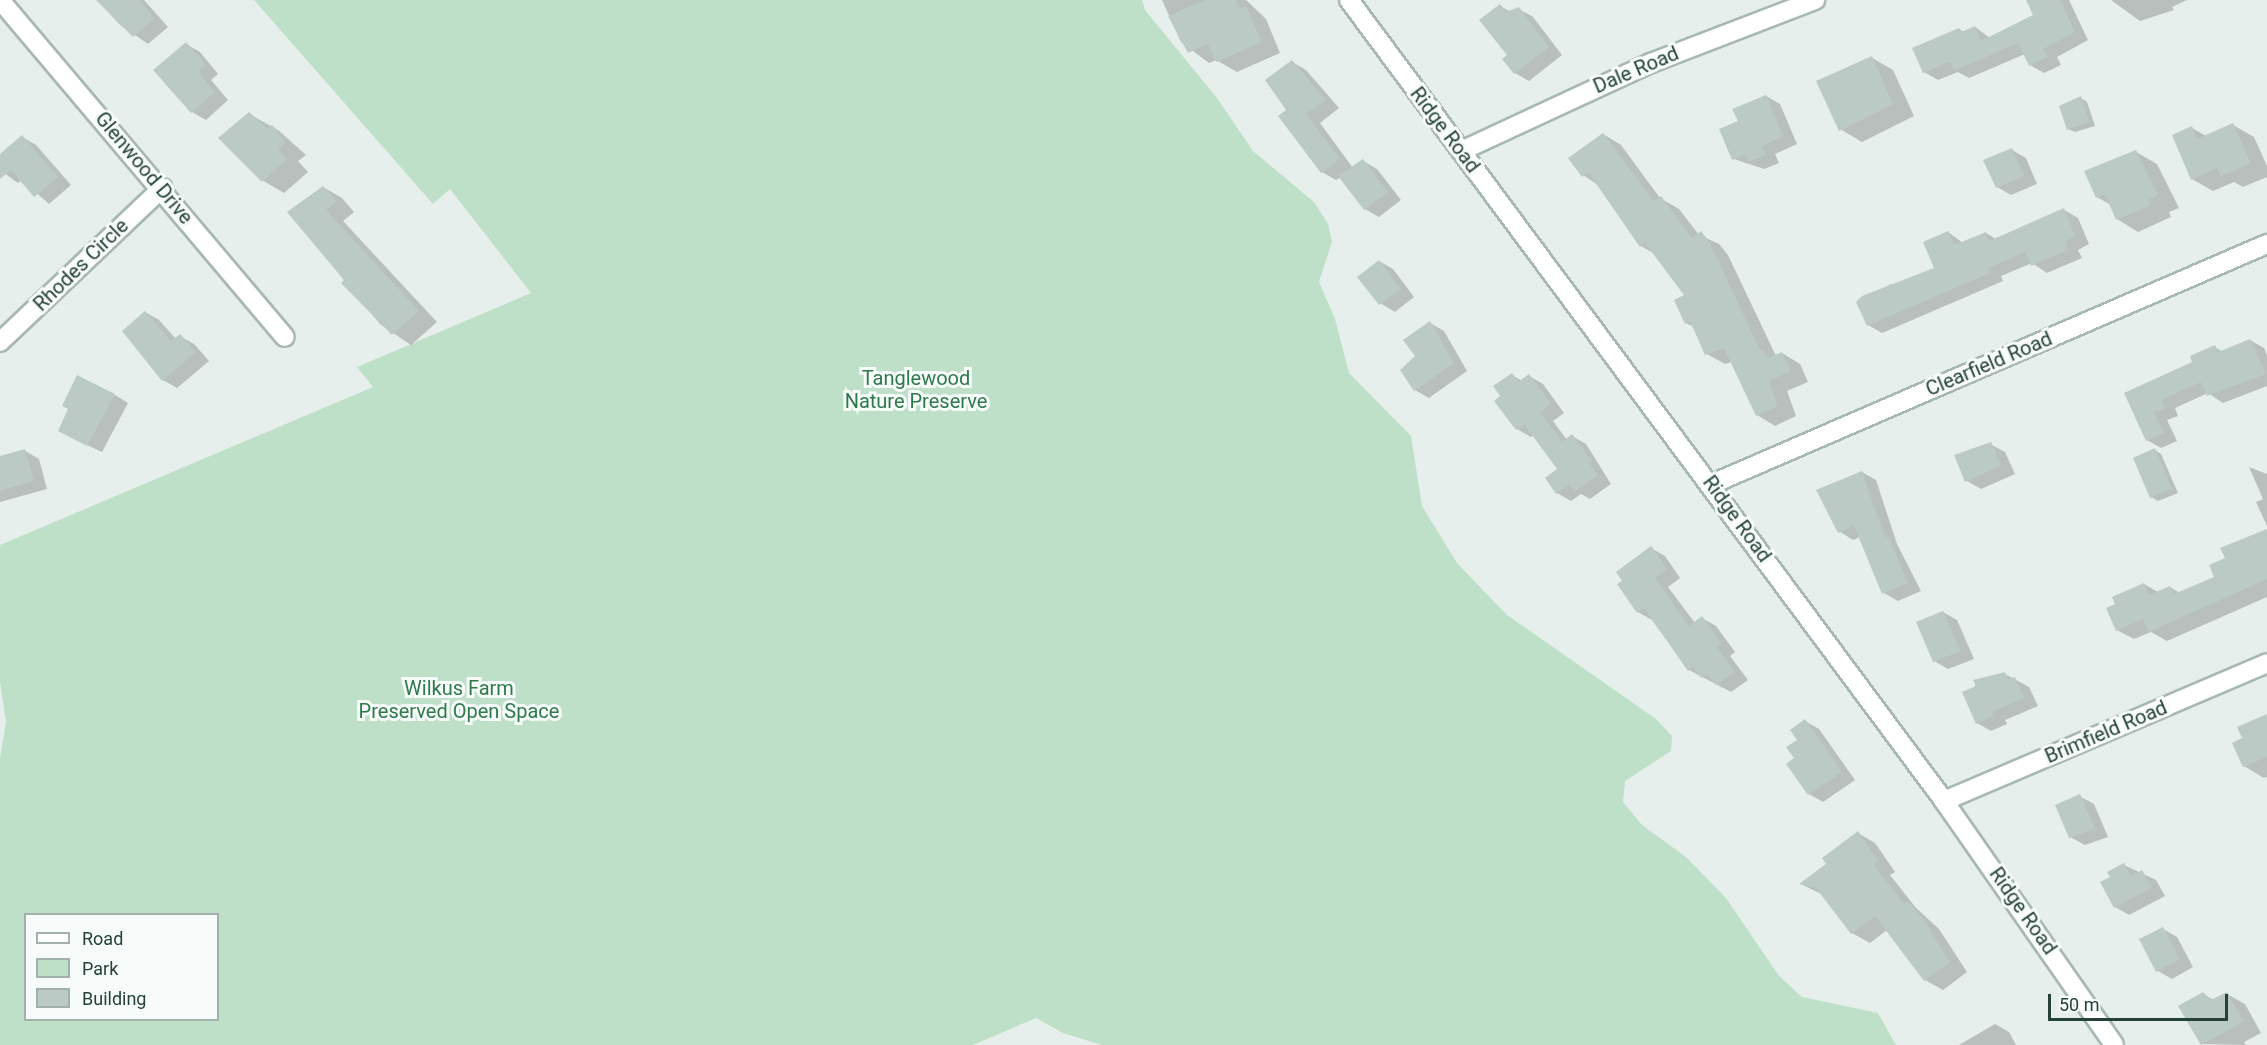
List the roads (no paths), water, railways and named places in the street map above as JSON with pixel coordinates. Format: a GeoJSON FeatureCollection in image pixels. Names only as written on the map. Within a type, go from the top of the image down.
{"type":"FeatureCollection","features":[{"type":"Feature","properties":{"kind":"street","name":"Glenwood Drive"},"geometry":{"type":"LineString","coordinates":[[0,0],[162,188],[285,337]]}},
{"type":"Feature","properties":{"kind":"street","name":"Ridge Road"},"geometry":{"type":"LineString","coordinates":[[1349,0],[1712,484],[1944,801],[2114,1045]]}},
{"type":"Feature","properties":{"kind":"street","name":"Dale Road"},"geometry":{"type":"LineString","coordinates":[[1461,151],[1651,63],[1815,0]]}},
{"type":"Feature","properties":{"kind":"street","name":"Rhodes Circle"},"geometry":{"type":"LineString","coordinates":[[0,342],[162,188]]}},
{"type":"Feature","properties":{"kind":"street","name":"Clearfield Road"},"geometry":{"type":"LineString","coordinates":[[1712,484],[2267,244]]}},
{"type":"Feature","properties":{"kind":"street","name":"Brimfield Road"},"geometry":{"type":"LineString","coordinates":[[1944,801],[2267,663]]}},
{"type":"Feature","properties":{"kind":"park label","name":"Tanglewood Nature Preserve"},"geometry":{"type":"Point","coordinates":[916,390]}},
{"type":"Feature","properties":{"kind":"park label","name":"Wilkus Farm Preserved Open Space"},"geometry":{"type":"Point","coordinates":[459,700]}}]}
